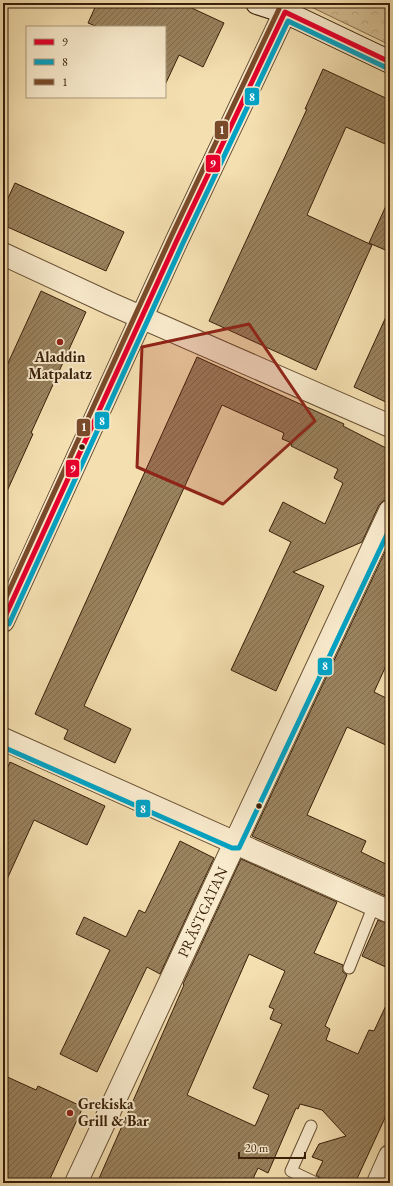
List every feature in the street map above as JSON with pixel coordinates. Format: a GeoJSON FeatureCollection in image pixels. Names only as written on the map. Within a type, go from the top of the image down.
{"type":"FeatureCollection","features":[{"type":"Feature","properties":{"kind":"street"},"geometry":{"type":"LineString","coordinates":[[257,3],[277,8],[390,62]]}},
{"type":"Feature","properties":{"kind":"street"},"geometry":{"type":"LineString","coordinates":[[3,621],[142,316],[277,8]]}},
{"type":"Feature","properties":{"kind":"street"},"geometry":{"type":"LineString","coordinates":[[3,254],[390,426]]}},
{"type":"Feature","properties":{"kind":"street","name":"PRÄSTGATAN"},"geometry":{"type":"LineString","coordinates":[[76,1183],[390,511]]}},
{"type":"Feature","properties":{"kind":"street"},"geometry":{"type":"LineString","coordinates":[[3,739],[382,908]]}},
{"type":"Feature","properties":{"kind":"street"},"geometry":{"type":"LineString","coordinates":[[378,1183],[390,1156]]}},
{"type":"Feature","properties":{"kind":"lane"},"geometry":{"type":"LineString","coordinates":[[349,968],[382,908]]}},
{"type":"Feature","properties":{"kind":"lane"},"geometry":{"type":"LineString","coordinates":[[311,1126],[291,1171],[316,1183]]}},
{"type":"Feature","properties":{"kind":"highlighted area"},"geometry":{"type":"Polygon","coordinates":[[[249,324],[315,421],[223,504],[137,467],[142,347],[249,324]]]}},
{"type":"Feature","properties":{"kind":"green space"},"geometry":{"type":"Polygon","coordinates":[[[303,3],[390,3],[390,45],[303,3]]]}},
{"type":"Feature","properties":{"kind":"building"},"geometry":{"type":"Polygon","coordinates":[[[97,3],[181,3],[224,23],[203,67],[179,55],[166,83],[166,26],[96,26],[88,23],[97,3]]]}},
{"type":"Feature","properties":{"kind":"building"},"geometry":{"type":"Polygon","coordinates":[[[323,69],[390,100],[390,146],[346,127],[307,215],[372,245],[316,370],[209,321],[307,109],[305,109],[323,69]]]}},
{"type":"Feature","properties":{"kind":"building"},"geometry":{"type":"Polygon","coordinates":[[[15,183],[124,232],[106,271],[3,225],[3,209],[15,183]]]}},
{"type":"Feature","properties":{"kind":"building"},"geometry":{"type":"Polygon","coordinates":[[[390,197],[390,252],[369,243],[390,197]]]}},
{"type":"Feature","properties":{"kind":"building"},"geometry":{"type":"Polygon","coordinates":[[[41,291],[86,312],[31,433],[33,434],[3,500],[3,374],[41,291]]]}},
{"type":"Feature","properties":{"kind":"building"},"geometry":{"type":"Polygon","coordinates":[[[390,308],[390,404],[354,387],[390,308]]]}},
{"type":"Feature","properties":{"kind":"building"},"geometry":{"type":"Polygon","coordinates":[[[197,357],[344,424],[343,426],[386,448],[390,466],[390,499],[383,501],[379,505],[362,542],[293,572],[324,586],[276,691],[231,670],[291,542],[269,531],[283,502],[325,524],[343,483],[334,478],[338,469],[291,446],[292,443],[282,439],[284,433],[222,405],[84,706],[131,729],[115,763],[64,739],[68,730],[35,714],[197,357]]]}},
{"type":"Feature","properties":{"kind":"building"},"geometry":{"type":"Polygon","coordinates":[[[390,541],[390,657],[374,692],[390,700],[390,747],[347,727],[307,815],[366,841],[361,852],[390,866],[390,898],[252,836],[390,541]]]}},
{"type":"Feature","properties":{"kind":"building"},"geometry":{"type":"Polygon","coordinates":[[[10,762],[105,806],[87,845],[34,820],[3,888],[3,778],[10,762]]]}},
{"type":"Feature","properties":{"kind":"building"},"geometry":{"type":"Polygon","coordinates":[[[180,841],[214,858],[160,974],[147,967],[97,1072],[60,1054],[110,950],[76,934],[84,917],[126,937],[139,910],[145,913],[180,841]]]}},
{"type":"Feature","properties":{"kind":"building"},"geometry":{"type":"Polygon","coordinates":[[[241,859],[337,902],[314,953],[343,965],[343,972],[347,975],[325,1026],[330,1029],[326,1040],[358,1054],[369,1030],[374,1031],[390,997],[390,1107],[355,1183],[328,1183],[316,1175],[323,1161],[312,1157],[319,1144],[346,1136],[322,1110],[300,1104],[298,1109],[296,1108],[268,1173],[258,1168],[251,1183],[97,1183],[184,985],[183,984],[241,859]],[[249,954],[187,1095],[255,1126],[269,1095],[253,1088],[282,1024],[270,1019],[274,1009],[269,1007],[285,971],[249,954]]]}},
{"type":"Feature","properties":{"kind":"building"},"geometry":{"type":"Polygon","coordinates":[[[378,920],[390,924],[390,969],[362,956],[378,920]]]}},
{"type":"Feature","properties":{"kind":"building"},"geometry":{"type":"Polygon","coordinates":[[[3,1075],[36,1090],[38,1086],[83,1107],[48,1183],[3,1183],[3,1075]]]}},
{"type":"Feature","properties":{"kind":"transit line","name":"1"},"geometry":{"type":"LineString","coordinates":[[3,604],[171,237],[279,9]]}},
{"type":"Feature","properties":{"kind":"transit line","name":"9"},"geometry":{"type":"LineString","coordinates":[[285,12],[390,62]]}},
{"type":"Feature","properties":{"kind":"transit line","name":"9"},"geometry":{"type":"LineString","coordinates":[[3,621],[177,240],[285,12]]}},
{"type":"Feature","properties":{"kind":"transit line","name":"8"},"geometry":{"type":"LineString","coordinates":[[9,624],[183,243],[288,21],[387,68]]}},
{"type":"Feature","properties":{"kind":"transit line","name":"8"},"geometry":{"type":"LineString","coordinates":[[3,747],[232,848],[239,848],[390,528]]}},
{"type":"Feature","properties":{"kind":"place","name":"Aladdin Matpalatz"},"geometry":{"type":"Point","coordinates":[60,342]}},
{"type":"Feature","properties":{"kind":"place","name":"Grekiska Grill & Bar"},"geometry":{"type":"Point","coordinates":[70,1113]}}]}
